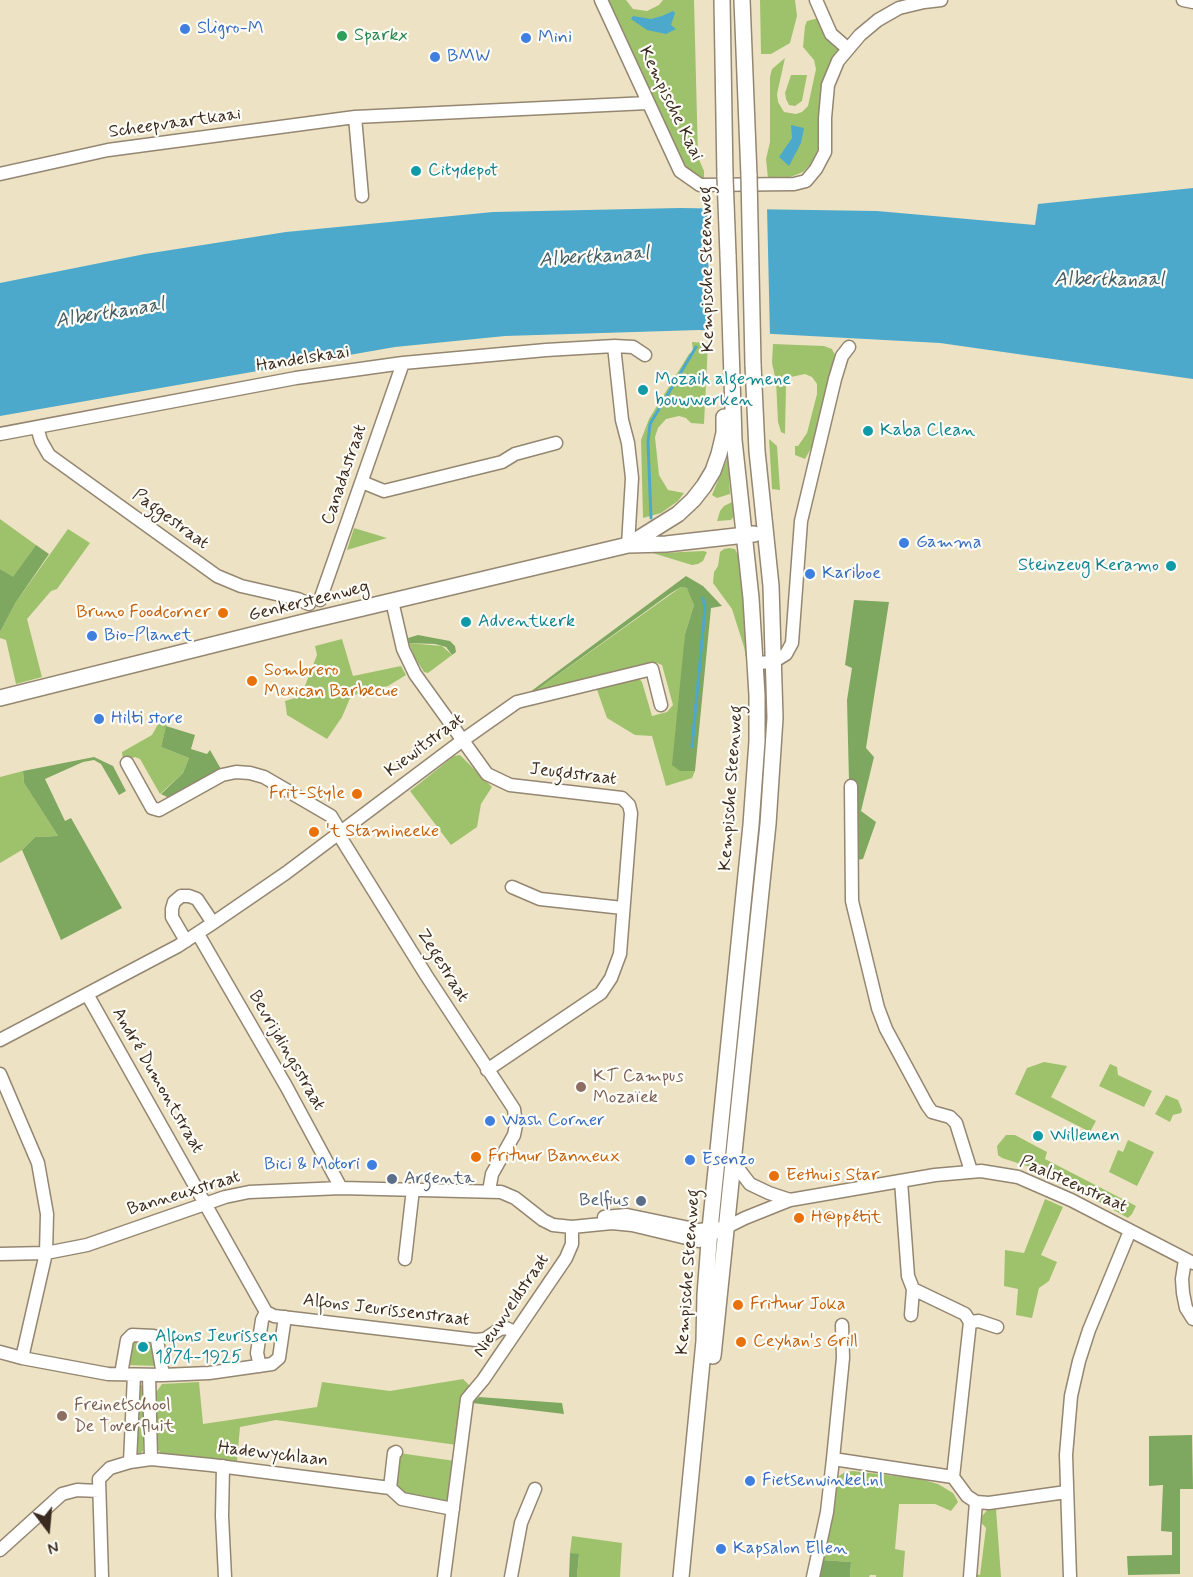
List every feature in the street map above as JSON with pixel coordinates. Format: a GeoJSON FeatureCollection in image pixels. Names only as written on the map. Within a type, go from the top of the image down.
{"type":"FeatureCollection","features":[{"type":"Feature","properties":{"kind":"main road","name":"Kempische Steenweg"},"geometry":{"type":"LineString","coordinates":[[681,1577],[704,1341],[710,1232],[751,825],[757,741],[756,663],[734,440],[730,364],[722,0]]}},
{"type":"Feature","properties":{"kind":"main road","name":"Kempische Steenweg"},"geometry":{"type":"LineString","coordinates":[[690,1577],[768,824],[775,717],[772,620],[766,532],[757,451],[742,0]]}},
{"type":"Feature","properties":{"kind":"main road","name":"Genkersteenweg"},"geometry":{"type":"LineString","coordinates":[[628,545],[678,514],[693,500],[713,471],[724,433],[723,393],[730,364]]}},
{"type":"Feature","properties":{"kind":"main road","name":"Genkersteenweg"},"geometry":{"type":"LineString","coordinates":[[0,698],[628,545],[666,544],[766,532]]}},
{"type":"Feature","properties":{"kind":"street","name":"Kempische Kaai"},"geometry":{"type":"LineString","coordinates":[[601,0],[680,171],[700,185],[794,184],[806,181],[825,152],[828,85],[838,61],[847,48],[878,20],[899,8],[941,0]]}},
{"type":"Feature","properties":{"kind":"street"},"geometry":{"type":"LineString","coordinates":[[816,0],[831,34],[847,48]]}},
{"type":"Feature","properties":{"kind":"street"},"geometry":{"type":"LineString","coordinates":[[1183,0],[1193,2]]}},
{"type":"Feature","properties":{"kind":"street","name":"Scheepvaartkaai"},"geometry":{"type":"LineString","coordinates":[[0,174],[108,150],[356,117],[648,103]]}},
{"type":"Feature","properties":{"kind":"street"},"geometry":{"type":"LineString","coordinates":[[356,117],[362,196]]}},
{"type":"Feature","properties":{"kind":"street"},"geometry":{"type":"LineString","coordinates":[[614,346],[622,420],[628,443],[632,478],[628,545]]}},
{"type":"Feature","properties":{"kind":"street","name":"Handelskaai"},"geometry":{"type":"LineString","coordinates":[[0,434],[296,378],[403,363],[614,346],[633,347],[645,355]]}},
{"type":"Feature","properties":{"kind":"street"},"geometry":{"type":"LineString","coordinates":[[756,663],[773,662],[786,654],[792,643],[801,521],[835,380],[842,356],[849,347]]}},
{"type":"Feature","properties":{"kind":"street","name":"Canadastraat"},"geometry":{"type":"LineString","coordinates":[[315,602],[362,482],[403,363]]}},
{"type":"Feature","properties":{"kind":"street","name":"Paggestraat"},"geometry":{"type":"LineString","coordinates":[[37,427],[41,441],[49,455],[217,576],[241,586],[315,602]]}},
{"type":"Feature","properties":{"kind":"street"},"geometry":{"type":"LineString","coordinates":[[362,482],[384,491],[502,462],[515,453],[556,443]]}},
{"type":"Feature","properties":{"kind":"street","name":"Jeugdstraat"},"geometry":{"type":"LineString","coordinates":[[392,601],[403,649],[415,674],[487,774],[510,785],[622,798],[629,805],[631,813],[620,954],[611,978],[601,993],[488,1070]]}},
{"type":"Feature","properties":{"kind":"street"},"geometry":{"type":"LineString","coordinates":[[772,620],[779,630],[785,632],[794,625]]}},
{"type":"Feature","properties":{"kind":"street","name":"Kiewitstraat"},"geometry":{"type":"LineString","coordinates":[[0,1040],[198,934],[339,835],[463,740],[517,702],[652,669],[662,705]]}},
{"type":"Feature","properties":{"kind":"street","name":"Zegestraat"},"geometry":{"type":"LineString","coordinates":[[127,763],[152,808],[159,810],[222,775],[236,772],[264,777],[331,816],[337,825],[339,835],[516,1115],[514,1135],[492,1174],[489,1191]]}},
{"type":"Feature","properties":{"kind":"street"},"geometry":{"type":"LineString","coordinates":[[851,786],[852,901],[878,1008],[886,1029],[927,1105],[932,1112],[950,1117],[956,1123],[971,1172]]}},
{"type":"Feature","properties":{"kind":"street"},"geometry":{"type":"LineString","coordinates":[[512,887],[540,899],[622,908]]}},
{"type":"Feature","properties":{"kind":"street"},"geometry":{"type":"LineString","coordinates":[[186,941],[172,917],[174,902],[181,896],[196,899],[213,923]]}},
{"type":"Feature","properties":{"kind":"street","name":"Bevrijdingsstraat"},"geometry":{"type":"LineString","coordinates":[[198,934],[286,1086],[341,1188]]}},
{"type":"Feature","properties":{"kind":"street","name":"André Dumontstraat"},"geometry":{"type":"LineString","coordinates":[[87,994],[266,1312]]}},
{"type":"Feature","properties":{"kind":"street"},"geometry":{"type":"LineString","coordinates":[[0,1074],[31,1142],[38,1163],[47,1214],[46,1253],[22,1358]]}},
{"type":"Feature","properties":{"kind":"street","name":"Paalsteenstraat"},"geometry":{"type":"LineString","coordinates":[[733,1162],[750,1184],[769,1194],[790,1200]]}},
{"type":"Feature","properties":{"kind":"street","name":"Paalsteenstraat"},"geometry":{"type":"LineString","coordinates":[[710,1232],[790,1200],[901,1180],[971,1172],[998,1173],[1018,1177],[1071,1200],[1130,1231],[1089,1330],[1079,1361],[1067,1430],[1066,1492],[1069,1509],[1070,1577]]}},
{"type":"Feature","properties":{"kind":"street"},"geometry":{"type":"LineString","coordinates":[[901,1180],[908,1276],[913,1289],[911,1315]]}},
{"type":"Feature","properties":{"kind":"street","name":"Banneuxstraat"},"geometry":{"type":"LineString","coordinates":[[0,1254],[46,1253],[87,1245],[225,1197],[249,1192],[341,1188],[501,1192],[514,1198],[543,1220],[554,1225],[572,1227]]}},
{"type":"Feature","properties":{"kind":"street"},"geometry":{"type":"LineString","coordinates":[[405,1259],[413,1189]]}},
{"type":"Feature","properties":{"kind":"street"},"geometry":{"type":"LineString","coordinates":[[572,1227],[587,1219],[627,1215],[710,1232]]}},
{"type":"Feature","properties":{"kind":"street","name":"Nieuwveldstraat"},"geometry":{"type":"LineString","coordinates":[[453,1509],[467,1399],[483,1380],[566,1258],[572,1244],[572,1227]]}},
{"type":"Feature","properties":{"kind":"street"},"geometry":{"type":"LineString","coordinates":[[1130,1231],[1189,1261],[1182,1279],[1186,1308],[1193,1319]]}},
{"type":"Feature","properties":{"kind":"street"},"geometry":{"type":"LineString","coordinates":[[913,1289],[964,1314],[970,1322],[953,1477],[967,1496],[976,1502],[989,1503],[1066,1492]]}},
{"type":"Feature","properties":{"kind":"street"},"geometry":{"type":"LineString","coordinates":[[0,1352],[90,1371],[134,1375],[209,1373],[260,1366],[256,1353],[262,1320],[266,1312]]}},
{"type":"Feature","properties":{"kind":"street","name":"Alfons Jeurissenstraat"},"geometry":{"type":"LineString","coordinates":[[266,1312],[274,1316],[476,1340],[485,1339],[500,1329],[506,1328],[515,1332]]}},
{"type":"Feature","properties":{"kind":"street","name":"Alfons Jeurissenstraat"},"geometry":{"type":"LineString","coordinates":[[260,1366],[272,1364],[279,1358],[285,1317]]}},
{"type":"Feature","properties":{"kind":"street"},"geometry":{"type":"LineString","coordinates":[[970,1322],[979,1321],[997,1327]]}},
{"type":"Feature","properties":{"kind":"street"},"geometry":{"type":"LineString","coordinates":[[813,1577],[827,1512],[833,1460],[843,1358],[842,1325]]}},
{"type":"Feature","properties":{"kind":"street"},"geometry":{"type":"LineString","coordinates":[[120,1374],[127,1340],[132,1335],[153,1336],[157,1340],[163,1375]]}},
{"type":"Feature","properties":{"kind":"street"},"geometry":{"type":"LineString","coordinates":[[130,1461],[134,1375]]}},
{"type":"Feature","properties":{"kind":"street"},"geometry":{"type":"LineString","coordinates":[[149,1375],[151,1459]]}},
{"type":"Feature","properties":{"kind":"street"},"geometry":{"type":"LineString","coordinates":[[390,1488],[394,1453],[396,1452]]}},
{"type":"Feature","properties":{"kind":"street","name":"Hadewychlaan"},"geometry":{"type":"LineString","coordinates":[[99,1485],[110,1468],[130,1461],[151,1459],[224,1466],[390,1488],[402,1499],[453,1509]]}},
{"type":"Feature","properties":{"kind":"street"},"geometry":{"type":"LineString","coordinates":[[833,1460],[953,1477]]}},
{"type":"Feature","properties":{"kind":"street"},"geometry":{"type":"LineString","coordinates":[[224,1466],[222,1516],[225,1577]]}},
{"type":"Feature","properties":{"kind":"street"},"geometry":{"type":"LineString","coordinates":[[0,1550],[62,1494],[99,1485],[102,1577]]}},
{"type":"Feature","properties":{"kind":"street"},"geometry":{"type":"LineString","coordinates":[[511,1577],[521,1523],[535,1489]]}},
{"type":"Feature","properties":{"kind":"street"},"geometry":{"type":"LineString","coordinates":[[970,1577],[976,1502]]}},
{"type":"Feature","properties":{"kind":"street"},"geometry":{"type":"LineString","coordinates":[[444,1577],[453,1509]]}},
{"type":"Feature","properties":{"kind":"green space"},"geometry":{"type":"Polygon","coordinates":[[[608,0],[626,0],[633,9],[647,11],[659,5],[663,0],[694,0],[698,157],[704,171],[704,180],[693,176],[677,154],[608,0]]]}},
{"type":"Feature","properties":{"kind":"green space"},"geometry":{"type":"Polygon","coordinates":[[[760,0],[795,0],[797,16],[790,43],[771,54],[761,54],[760,0]]]}},
{"type":"Feature","properties":{"kind":"green space"},"geometry":{"type":"Polygon","coordinates":[[[819,18],[831,41],[840,51],[823,83],[819,109],[818,149],[812,163],[803,172],[788,178],[768,178],[766,159],[770,142],[772,69],[785,58],[777,94],[778,102],[784,112],[796,114],[802,112],[808,106],[816,69],[814,60],[803,47],[805,26],[807,21],[819,18]]]}},
{"type":"Feature","properties":{"kind":"green space"},"geometry":{"type":"Polygon","coordinates":[[[791,75],[807,75],[802,101],[795,106],[789,105],[785,93],[791,75]]]}},
{"type":"Feature","properties":{"kind":"green space"},"geometry":{"type":"Polygon","coordinates":[[[692,342],[708,343],[704,424],[691,423],[679,416],[666,419],[658,428],[655,437],[659,475],[668,490],[684,493],[678,501],[661,513],[643,518],[641,440],[649,419],[693,351],[692,342]]]}},
{"type":"Feature","properties":{"kind":"green space"},"geometry":{"type":"Polygon","coordinates":[[[773,344],[824,346],[832,349],[835,355],[814,443],[805,459],[795,455],[795,446],[798,446],[807,433],[817,394],[817,384],[812,377],[805,374],[791,377],[786,386],[785,434],[781,432],[772,363],[773,344]]]}},
{"type":"Feature","properties":{"kind":"green space"},"geometry":{"type":"Polygon","coordinates":[[[769,439],[777,446],[780,490],[772,489],[769,439]]]}},
{"type":"Feature","properties":{"kind":"green space"},"geometry":{"type":"Polygon","coordinates":[[[728,457],[730,494],[717,498],[712,495],[728,457]]]}},
{"type":"Feature","properties":{"kind":"green space"},"geometry":{"type":"Polygon","coordinates":[[[732,502],[734,516],[731,520],[717,521],[720,511],[732,502]]]}},
{"type":"Feature","properties":{"kind":"green space"},"geometry":{"type":"Polygon","coordinates":[[[0,519],[36,545],[13,578],[0,569],[0,519]]]}},
{"type":"Feature","properties":{"kind":"green space"},"geometry":{"type":"Polygon","coordinates":[[[354,528],[387,538],[347,550],[354,528]]]}},
{"type":"Feature","properties":{"kind":"green space"},"geometry":{"type":"Polygon","coordinates":[[[68,529],[90,543],[57,589],[51,591],[27,619],[42,677],[16,684],[6,640],[0,638],[0,632],[16,602],[68,529]]]}},
{"type":"Feature","properties":{"kind":"green space"},"geometry":{"type":"Polygon","coordinates":[[[36,545],[49,554],[16,602],[0,632],[0,569],[13,577],[36,545]]]}},
{"type":"Feature","properties":{"kind":"green space"},"geometry":{"type":"Polygon","coordinates":[[[729,548],[735,549],[740,559],[748,669],[744,647],[732,609],[713,583],[720,552],[729,548]]]}},
{"type":"Feature","properties":{"kind":"green space"},"geometry":{"type":"Polygon","coordinates":[[[646,551],[707,552],[703,561],[692,565],[646,551]]]}},
{"type":"Feature","properties":{"kind":"green space"},"geometry":{"type":"Polygon","coordinates":[[[686,576],[703,586],[722,606],[711,608],[695,771],[680,771],[672,765],[685,634],[694,605],[687,588],[681,587],[671,593],[534,692],[530,692],[686,576]]]}},
{"type":"Feature","properties":{"kind":"green space"},"geometry":{"type":"Polygon","coordinates":[[[681,587],[687,588],[690,592],[694,605],[685,634],[680,771],[695,771],[692,778],[666,786],[652,736],[635,735],[607,718],[596,687],[637,676],[642,682],[652,716],[667,712],[673,705],[662,665],[657,663],[534,692],[681,587]]]}},
{"type":"Feature","properties":{"kind":"green space"},"geometry":{"type":"Polygon","coordinates":[[[854,600],[889,602],[866,748],[874,757],[861,811],[876,822],[863,859],[857,860],[849,782],[847,700],[852,668],[845,665],[854,600]]]}},
{"type":"Feature","properties":{"kind":"green space"},"geometry":{"type":"Polygon","coordinates":[[[418,635],[450,641],[455,646],[456,652],[452,655],[446,647],[435,644],[409,643],[408,638],[418,635]]]}},
{"type":"Feature","properties":{"kind":"green space"},"geometry":{"type":"Polygon","coordinates":[[[342,639],[353,676],[401,666],[406,675],[388,686],[351,696],[342,717],[327,739],[287,715],[285,701],[301,696],[317,655],[315,646],[342,639]]]}},
{"type":"Feature","properties":{"kind":"green space"},"geometry":{"type":"Polygon","coordinates":[[[409,643],[442,646],[452,655],[428,673],[424,672],[409,643]]]}},
{"type":"Feature","properties":{"kind":"green space"},"geometry":{"type":"Polygon","coordinates":[[[162,717],[168,719],[161,747],[189,758],[183,773],[160,794],[140,759],[135,757],[123,761],[122,752],[152,735],[162,717]]]}},
{"type":"Feature","properties":{"kind":"green space"},"geometry":{"type":"Polygon","coordinates":[[[166,726],[195,735],[191,749],[207,754],[210,750],[221,769],[173,797],[161,794],[183,773],[189,758],[161,747],[166,726]]]}},
{"type":"Feature","properties":{"kind":"green space"},"geometry":{"type":"Polygon","coordinates":[[[460,755],[492,787],[481,804],[477,827],[451,845],[410,791],[454,756],[460,755]]]}},
{"type":"Feature","properties":{"kind":"green space"},"geometry":{"type":"Polygon","coordinates":[[[94,757],[113,766],[126,791],[119,795],[101,764],[94,760],[83,762],[45,779],[65,821],[71,818],[122,908],[61,940],[22,850],[35,837],[58,836],[24,783],[23,771],[94,757]]]}},
{"type":"Feature","properties":{"kind":"green space"},"geometry":{"type":"Polygon","coordinates":[[[23,771],[24,783],[58,836],[35,837],[22,850],[0,863],[0,777],[23,771]]]}},
{"type":"Feature","properties":{"kind":"green space"},"geometry":{"type":"Polygon","coordinates":[[[1044,1062],[1067,1066],[1051,1097],[1096,1121],[1090,1132],[1015,1094],[1027,1068],[1044,1062]]]}},
{"type":"Feature","properties":{"kind":"green space"},"geometry":{"type":"Polygon","coordinates":[[[1110,1064],[1117,1067],[1118,1075],[1152,1091],[1144,1107],[1099,1086],[1110,1064]]]}},
{"type":"Feature","properties":{"kind":"green space"},"geometry":{"type":"Polygon","coordinates":[[[1166,1095],[1178,1100],[1182,1110],[1181,1113],[1173,1115],[1170,1122],[1155,1114],[1166,1095]]]}},
{"type":"Feature","properties":{"kind":"green space"},"geometry":{"type":"Polygon","coordinates":[[[1006,1135],[1015,1135],[1047,1152],[1045,1159],[1136,1206],[1132,1214],[1128,1218],[1045,1172],[1002,1158],[998,1155],[997,1146],[1006,1135]]]}},
{"type":"Feature","properties":{"kind":"green space"},"geometry":{"type":"Polygon","coordinates":[[[1128,1140],[1154,1152],[1137,1186],[1109,1172],[1118,1150],[1123,1152],[1128,1140]]]}},
{"type":"Feature","properties":{"kind":"green space"},"geometry":{"type":"Polygon","coordinates":[[[1045,1199],[1063,1207],[1041,1255],[1057,1262],[1049,1281],[1039,1288],[1032,1318],[1016,1315],[1018,1289],[1004,1286],[1005,1250],[1024,1253],[1045,1199]]]}},
{"type":"Feature","properties":{"kind":"green space"},"geometry":{"type":"Polygon","coordinates":[[[150,1338],[159,1366],[125,1365],[130,1341],[150,1338]]]}},
{"type":"Feature","properties":{"kind":"green space"},"geometry":{"type":"Polygon","coordinates":[[[463,1379],[470,1386],[463,1400],[457,1445],[276,1420],[240,1427],[237,1461],[162,1455],[157,1448],[157,1391],[162,1384],[199,1382],[203,1424],[317,1407],[322,1382],[390,1391],[463,1379]]]}},
{"type":"Feature","properties":{"kind":"green space"},"geometry":{"type":"Polygon","coordinates":[[[142,1385],[145,1388],[143,1451],[139,1454],[136,1450],[139,1386],[142,1385]]]}},
{"type":"Feature","properties":{"kind":"green space"},"geometry":{"type":"Polygon","coordinates":[[[479,1397],[562,1403],[564,1414],[472,1403],[479,1397]]]}},
{"type":"Feature","properties":{"kind":"green space"},"geometry":{"type":"Polygon","coordinates":[[[1192,1435],[1193,1489],[1180,1489],[1180,1574],[1128,1575],[1127,1556],[1172,1555],[1172,1532],[1161,1531],[1163,1485],[1149,1486],[1149,1436],[1192,1435]]]}},
{"type":"Feature","properties":{"kind":"green space"},"geometry":{"type":"Polygon","coordinates":[[[399,1453],[455,1461],[449,1503],[411,1497],[395,1485],[399,1453]]]}},
{"type":"Feature","properties":{"kind":"green space"},"geometry":{"type":"Polygon","coordinates":[[[845,1472],[920,1479],[938,1484],[953,1493],[958,1502],[951,1511],[935,1504],[899,1504],[895,1549],[905,1551],[903,1577],[870,1575],[869,1577],[850,1577],[851,1562],[822,1560],[836,1478],[845,1472]]]}},
{"type":"Feature","properties":{"kind":"green space"},"geometry":{"type":"Polygon","coordinates":[[[996,1509],[1001,1577],[974,1577],[974,1573],[980,1575],[986,1528],[979,1520],[987,1510],[996,1509]]]}},
{"type":"Feature","properties":{"kind":"green space"},"geometry":{"type":"Polygon","coordinates":[[[572,1536],[622,1543],[620,1577],[577,1577],[579,1555],[570,1553],[572,1536]]]}},
{"type":"Feature","properties":{"kind":"green space"},"geometry":{"type":"Polygon","coordinates":[[[570,1553],[579,1554],[577,1577],[569,1577],[570,1553]]]}},
{"type":"Feature","properties":{"kind":"green space"},"geometry":{"type":"Polygon","coordinates":[[[822,1560],[851,1562],[850,1577],[819,1577],[822,1560]]]}},
{"type":"Feature","properties":{"kind":"water"},"geometry":{"type":"Polygon","coordinates":[[[673,11],[675,13],[671,25],[676,29],[666,34],[647,30],[631,19],[633,16],[651,19],[673,11]]]}},
{"type":"Feature","properties":{"kind":"water"},"geometry":{"type":"Polygon","coordinates":[[[791,125],[804,128],[801,143],[789,166],[779,157],[792,138],[791,125]]]}},
{"type":"Feature","properties":{"kind":"water","name":"Albertkanaal"},"geometry":{"type":"Polygon","coordinates":[[[1193,188],[1193,379],[940,343],[699,330],[505,336],[395,347],[0,416],[0,283],[145,254],[286,232],[493,212],[680,208],[877,211],[1035,225],[1038,204],[1193,188]]]}},
{"type":"Feature","properties":{"kind":"pier"},"geometry":{"type":"Polygon","coordinates":[[[707,206],[767,207],[770,337],[710,334],[707,206]]]}},
{"type":"Feature","properties":{"kind":"waterway"},"geometry":{"type":"LineString","coordinates":[[651,518],[648,442],[650,424],[696,347]]}},
{"type":"Feature","properties":{"kind":"waterway"},"geometry":{"type":"LineString","coordinates":[[692,747],[705,608],[703,598]]}},
{"type":"Feature","properties":{"kind":"place","name":"Sligro-M"},"geometry":{"type":"Point","coordinates":[185,29]}},
{"type":"Feature","properties":{"kind":"place","name":"Sparkx"},"geometry":{"type":"Point","coordinates":[342,36]}},
{"type":"Feature","properties":{"kind":"place","name":"Mini"},"geometry":{"type":"Point","coordinates":[526,38]}},
{"type":"Feature","properties":{"kind":"place","name":"BMW"},"geometry":{"type":"Point","coordinates":[435,57]}},
{"type":"Feature","properties":{"kind":"place","name":"Citydepot"},"geometry":{"type":"Point","coordinates":[416,171]}},
{"type":"Feature","properties":{"kind":"place","name":"Mozaik algemene bouwwerken"},"geometry":{"type":"Point","coordinates":[643,390]}},
{"type":"Feature","properties":{"kind":"place","name":"Kaba Clean"},"geometry":{"type":"Point","coordinates":[868,431]}},
{"type":"Feature","properties":{"kind":"place","name":"Gamma"},"geometry":{"type":"Point","coordinates":[904,543]}},
{"type":"Feature","properties":{"kind":"place","name":"Steinzeug Keramo"},"geometry":{"type":"Point","coordinates":[1171,566]}},
{"type":"Feature","properties":{"kind":"place","name":"Kariboe"},"geometry":{"type":"Point","coordinates":[810,574]}},
{"type":"Feature","properties":{"kind":"place","name":"Bruno Foodcorner"},"geometry":{"type":"Point","coordinates":[223,613]}},
{"type":"Feature","properties":{"kind":"place","name":"Adventkerk"},"geometry":{"type":"Point","coordinates":[466,622]}},
{"type":"Feature","properties":{"kind":"place","name":"Bio-Planet"},"geometry":{"type":"Point","coordinates":[92,636]}},
{"type":"Feature","properties":{"kind":"place","name":"Sombrero Mexican Barbecue"},"geometry":{"type":"Point","coordinates":[252,681]}},
{"type":"Feature","properties":{"kind":"place","name":"Hilti store"},"geometry":{"type":"Point","coordinates":[99,719]}},
{"type":"Feature","properties":{"kind":"place","name":"Frit-Style"},"geometry":{"type":"Point","coordinates":[357,794]}},
{"type":"Feature","properties":{"kind":"place","name":"'t Stamineeke"},"geometry":{"type":"Point","coordinates":[314,832]}},
{"type":"Feature","properties":{"kind":"place","name":"KT Campus Mozaïek"},"geometry":{"type":"Point","coordinates":[581,1087]}},
{"type":"Feature","properties":{"kind":"place","name":"Wash Corner"},"geometry":{"type":"Point","coordinates":[490,1121]}},
{"type":"Feature","properties":{"kind":"place","name":"Willemen"},"geometry":{"type":"Point","coordinates":[1038,1136]}},
{"type":"Feature","properties":{"kind":"place","name":"Frituur Banneux"},"geometry":{"type":"Point","coordinates":[476,1157]}},
{"type":"Feature","properties":{"kind":"place","name":"Esenzo"},"geometry":{"type":"Point","coordinates":[690,1160]}},
{"type":"Feature","properties":{"kind":"place","name":"Bici & Motori"},"geometry":{"type":"Point","coordinates":[372,1165]}},
{"type":"Feature","properties":{"kind":"place","name":"Eethuis Star"},"geometry":{"type":"Point","coordinates":[774,1176]}},
{"type":"Feature","properties":{"kind":"place","name":"Argenta"},"geometry":{"type":"Point","coordinates":[392,1179]}},
{"type":"Feature","properties":{"kind":"place","name":"Belfius"},"geometry":{"type":"Point","coordinates":[641,1201]}},
{"type":"Feature","properties":{"kind":"place","name":"H@ppétit"},"geometry":{"type":"Point","coordinates":[799,1218]}},
{"type":"Feature","properties":{"kind":"place","name":"Frituur Joka"},"geometry":{"type":"Point","coordinates":[738,1305]}},
{"type":"Feature","properties":{"kind":"place","name":"Ceyhan's Grill"},"geometry":{"type":"Point","coordinates":[741,1342]}},
{"type":"Feature","properties":{"kind":"place","name":"Alfons Jeurissen 1874-1925"},"geometry":{"type":"Point","coordinates":[143,1347]}},
{"type":"Feature","properties":{"kind":"place","name":"Freinetschool De Toverfluit"},"geometry":{"type":"Point","coordinates":[62,1416]}},
{"type":"Feature","properties":{"kind":"place","name":"Fietsenwinkel.nl"},"geometry":{"type":"Point","coordinates":[750,1481]}},
{"type":"Feature","properties":{"kind":"place","name":"Kapsalon Ellen"},"geometry":{"type":"Point","coordinates":[721,1549]}}]}
